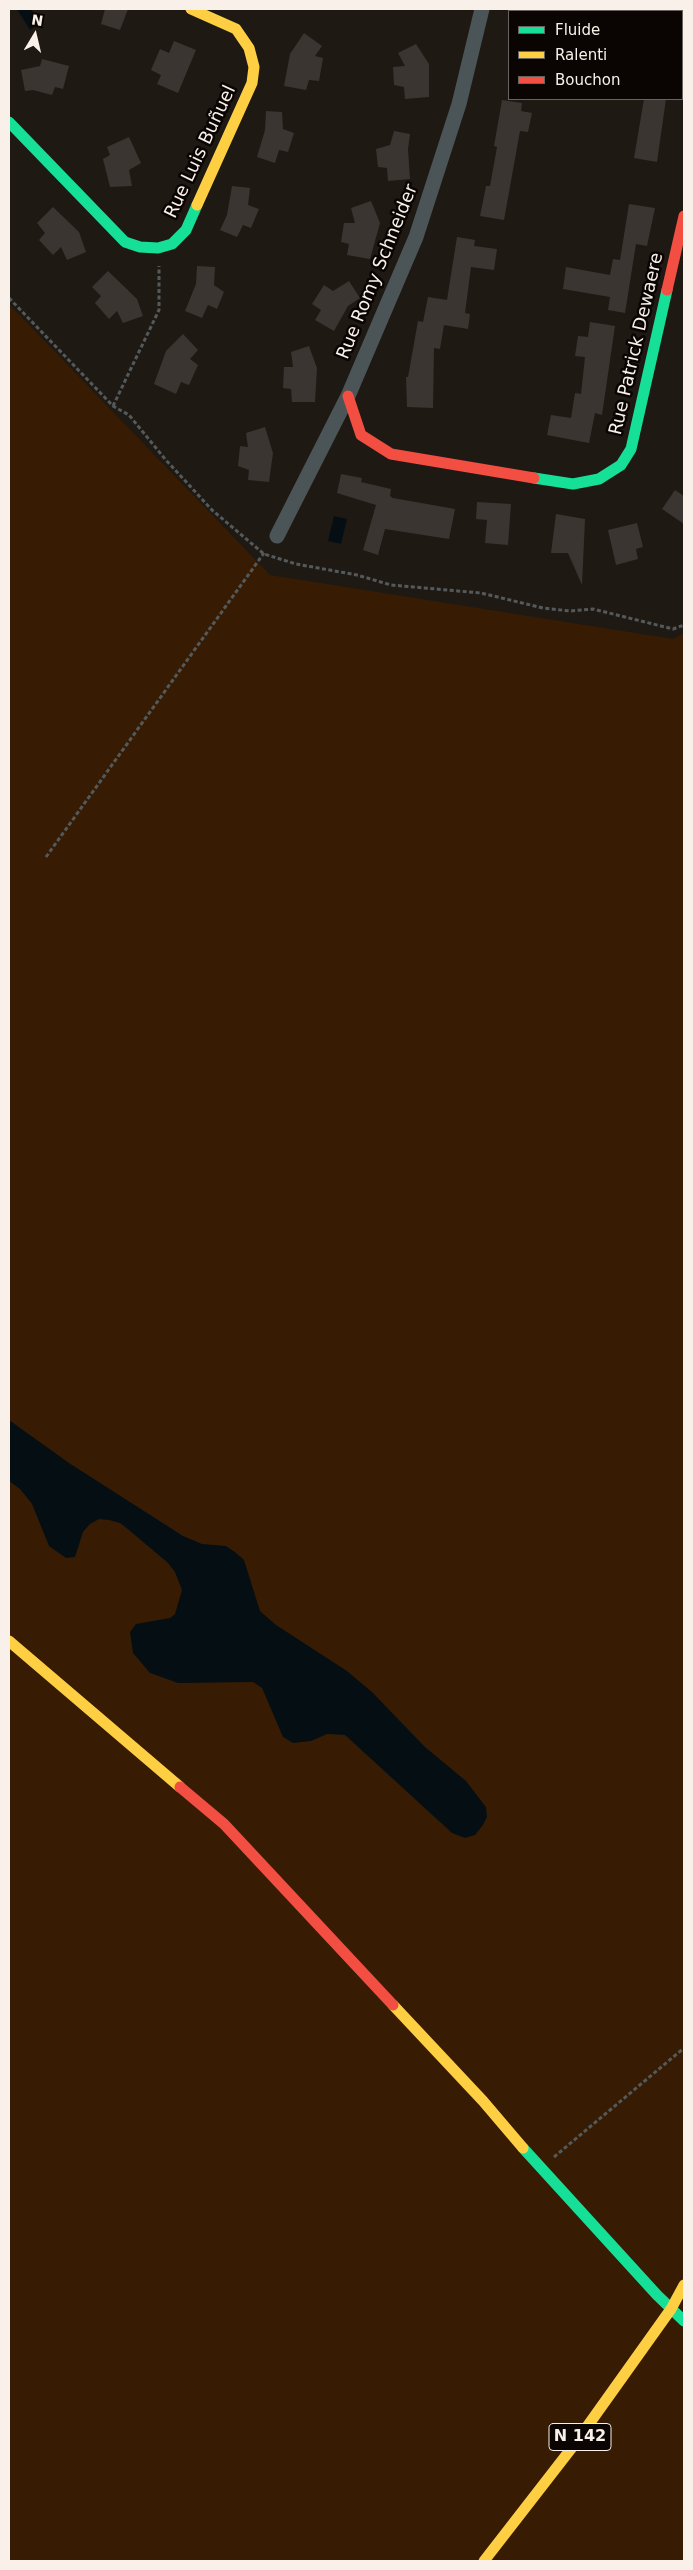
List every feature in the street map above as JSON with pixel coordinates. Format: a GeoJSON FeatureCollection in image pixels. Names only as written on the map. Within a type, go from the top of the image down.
{"type":"FeatureCollection","features":[{"type":"Feature","properties":{"kind":"main road","name":"Rue Luis Buñuel"},"geometry":{"type":"LineString","coordinates":[[158,248],[172,244],[186,230],[252,83],[254,67],[250,48],[236,29],[191,9]]}},
{"type":"Feature","properties":{"kind":"main road"},"geometry":{"type":"LineString","coordinates":[[9,122],[125,242],[140,247],[158,248]]}},
{"type":"Feature","properties":{"kind":"main road","name":"Rue Patrick Dewaere"},"geometry":{"type":"LineString","coordinates":[[348,396],[361,434],[390,454],[573,484],[599,479],[621,465],[631,449],[684,216]]}},
{"type":"Feature","properties":{"kind":"main road"},"geometry":{"type":"LineString","coordinates":[[9,1641],[224,1824],[483,2102],[540,2168],[684,2321]]}},
{"type":"Feature","properties":{"kind":"main road","name":"N 142"},"geometry":{"type":"LineString","coordinates":[[484,2561],[574,2445],[671,2309],[684,2285]]}},
{"type":"Feature","properties":{"kind":"street","name":"Rue Romy Schneider"},"geometry":{"type":"LineString","coordinates":[[277,536],[348,396],[416,237],[459,104],[482,9]]}},
{"type":"Feature","properties":{"kind":"path"},"geometry":{"type":"LineString","coordinates":[[113,406],[158,310],[158,248]]}},
{"type":"Feature","properties":{"kind":"path"},"geometry":{"type":"LineString","coordinates":[[9,298],[113,406],[129,415],[165,460],[212,510],[264,554],[296,564],[341,572],[391,585],[481,593],[542,608],[570,611],[593,609],[673,629],[684,625]]}},
{"type":"Feature","properties":{"kind":"path"},"geometry":{"type":"LineString","coordinates":[[46,857],[262,556]]}},
{"type":"Feature","properties":{"kind":"path"},"geometry":{"type":"LineString","coordinates":[[540,2168],[684,2048]]}},
{"type":"Feature","properties":{"kind":"shaded area"},"geometry":{"type":"Polygon","coordinates":[[[17,9],[31,9],[40,23],[30,30],[17,9]]]}},
{"type":"Feature","properties":{"kind":"shaded area"},"geometry":{"type":"Polygon","coordinates":[[[9,304],[270,575],[673,639],[684,633],[684,2561],[9,2561],[9,304]]]}},
{"type":"Feature","properties":{"kind":"shaded area"},"geometry":{"type":"Polygon","coordinates":[[[334,516],[347,519],[341,544],[328,541],[334,516]]]}},
{"type":"Feature","properties":{"kind":"shaded area"},"geometry":{"type":"Polygon","coordinates":[[[9,1420],[69,1463],[183,1536],[202,1544],[226,1546],[244,1560],[260,1611],[276,1625],[347,1671],[372,1692],[425,1747],[466,1781],[486,1807],[487,1817],[475,1835],[465,1838],[452,1833],[345,1735],[327,1734],[311,1741],[293,1743],[283,1737],[262,1688],[253,1682],[178,1683],[150,1673],[133,1653],[130,1632],[136,1624],[170,1618],[175,1614],[182,1590],[175,1572],[168,1563],[129,1530],[120,1523],[109,1520],[99,1519],[90,1524],[83,1532],[75,1557],[66,1558],[49,1546],[32,1504],[20,1489],[9,1481],[9,1420]]]}},
{"type":"Feature","properties":{"kind":"building"},"geometry":{"type":"Polygon","coordinates":[[[105,9],[128,9],[120,30],[101,24],[105,9]]]}},
{"type":"Feature","properties":{"kind":"building"},"geometry":{"type":"Polygon","coordinates":[[[304,33],[322,46],[315,56],[323,58],[319,81],[309,80],[306,90],[284,86],[290,54],[304,33]]]}},
{"type":"Feature","properties":{"kind":"building"},"geometry":{"type":"Polygon","coordinates":[[[174,41],[196,50],[178,93],[157,84],[161,75],[151,70],[160,49],[169,53],[174,41]]]}},
{"type":"Feature","properties":{"kind":"building"},"geometry":{"type":"Polygon","coordinates":[[[416,44],[429,64],[429,97],[405,99],[404,87],[394,85],[393,67],[405,66],[398,53],[416,44]]]}},
{"type":"Feature","properties":{"kind":"building"},"geometry":{"type":"Polygon","coordinates":[[[42,59],[69,66],[63,89],[55,87],[52,95],[33,90],[25,91],[21,70],[40,66],[42,59]]]}},
{"type":"Feature","properties":{"kind":"building"},"geometry":{"type":"Polygon","coordinates":[[[502,100],[522,103],[521,111],[532,113],[528,132],[520,131],[504,220],[480,216],[486,186],[490,186],[497,147],[494,146],[502,100]]]}},
{"type":"Feature","properties":{"kind":"building"},"geometry":{"type":"Polygon","coordinates":[[[644,100],[666,100],[657,162],[634,158],[644,100]]]}},
{"type":"Feature","properties":{"kind":"building"},"geometry":{"type":"Polygon","coordinates":[[[266,111],[282,112],[283,129],[294,133],[288,152],[279,150],[275,163],[257,157],[265,130],[266,111]]]}},
{"type":"Feature","properties":{"kind":"building"},"geometry":{"type":"Polygon","coordinates":[[[394,131],[410,134],[408,149],[410,179],[388,181],[387,168],[378,167],[376,149],[390,145],[394,131]]]}},
{"type":"Feature","properties":{"kind":"building"},"geometry":{"type":"Polygon","coordinates":[[[129,137],[141,163],[129,170],[132,186],[110,187],[103,159],[110,155],[107,147],[129,137]]]}},
{"type":"Feature","properties":{"kind":"building"},"geometry":{"type":"Polygon","coordinates":[[[232,186],[250,188],[248,205],[259,209],[251,228],[243,225],[237,237],[220,230],[227,215],[232,186]]]}},
{"type":"Feature","properties":{"kind":"building"},"geometry":{"type":"Polygon","coordinates":[[[371,201],[380,223],[370,259],[347,255],[349,244],[341,242],[344,223],[355,223],[351,208],[371,201]]]}},
{"type":"Feature","properties":{"kind":"building"},"geometry":{"type":"Polygon","coordinates":[[[629,204],[655,208],[647,246],[636,244],[625,313],[608,310],[610,297],[563,289],[566,267],[610,275],[613,259],[620,260],[629,204]]]}},
{"type":"Feature","properties":{"kind":"building"},"geometry":{"type":"Polygon","coordinates":[[[53,207],[79,232],[86,252],[67,260],[61,247],[53,255],[39,240],[45,233],[37,223],[53,207]]]}},
{"type":"Feature","properties":{"kind":"building"},"geometry":{"type":"Polygon","coordinates":[[[457,237],[475,240],[474,246],[497,249],[494,270],[471,267],[465,313],[470,314],[468,329],[444,325],[440,349],[434,348],[433,408],[407,407],[406,377],[408,377],[418,321],[423,322],[428,297],[447,300],[457,237]]]}},
{"type":"Feature","properties":{"kind":"building"},"geometry":{"type":"Polygon","coordinates":[[[197,266],[215,267],[214,285],[224,292],[217,309],[208,305],[202,318],[185,311],[196,284],[197,266]]]}},
{"type":"Feature","properties":{"kind":"building"},"geometry":{"type":"Polygon","coordinates":[[[108,271],[137,299],[143,316],[123,323],[117,311],[109,319],[95,303],[101,296],[92,287],[108,271]]]}},
{"type":"Feature","properties":{"kind":"building"},"geometry":{"type":"Polygon","coordinates":[[[349,281],[360,298],[348,306],[334,331],[315,320],[321,310],[312,304],[324,285],[333,291],[349,281]]]}},
{"type":"Feature","properties":{"kind":"building"},"geometry":{"type":"Polygon","coordinates":[[[590,322],[615,326],[602,415],[595,413],[589,443],[547,435],[551,415],[571,418],[575,393],[581,394],[585,357],[575,356],[578,336],[588,337],[590,322]]]}},
{"type":"Feature","properties":{"kind":"building"},"geometry":{"type":"Polygon","coordinates":[[[183,334],[198,350],[190,359],[198,365],[189,385],[181,382],[176,394],[154,384],[166,351],[183,334]]]}},
{"type":"Feature","properties":{"kind":"building"},"geometry":{"type":"Polygon","coordinates":[[[309,346],[317,368],[315,402],[292,402],[291,389],[283,388],[284,367],[293,367],[291,352],[309,346]]]}},
{"type":"Feature","properties":{"kind":"building"},"geometry":{"type":"Polygon","coordinates":[[[265,427],[273,453],[269,482],[248,480],[249,470],[238,466],[240,446],[248,447],[246,433],[265,427]]]}},
{"type":"Feature","properties":{"kind":"building"},"geometry":{"type":"Polygon","coordinates":[[[341,474],[362,478],[361,482],[391,489],[390,496],[393,498],[455,509],[449,539],[385,529],[378,555],[363,550],[376,505],[337,493],[341,474]]]}},
{"type":"Feature","properties":{"kind":"building"},"geometry":{"type":"Polygon","coordinates":[[[675,490],[684,496],[684,524],[662,509],[675,490]]]}},
{"type":"Feature","properties":{"kind":"building"},"geometry":{"type":"Polygon","coordinates":[[[477,502],[511,504],[508,545],[485,543],[487,520],[476,519],[477,502]]]}},
{"type":"Feature","properties":{"kind":"building"},"geometry":{"type":"Polygon","coordinates":[[[556,514],[585,519],[582,585],[568,553],[551,553],[556,514]]]}},
{"type":"Feature","properties":{"kind":"building"},"geometry":{"type":"Polygon","coordinates":[[[637,523],[643,547],[636,549],[638,559],[616,565],[608,530],[637,523]]]}},
{"type":"Feature","properties":{"kind":"traffic: fast"},"geometry":{"type":"LineString","coordinates":[[9,122],[125,242],[140,247],[158,248],[172,244],[186,230],[197,205]]}},
{"type":"Feature","properties":{"kind":"traffic: fast"},"geometry":{"type":"LineString","coordinates":[[534,478],[573,484],[599,479],[621,465],[631,449],[667,290]]}},
{"type":"Feature","properties":{"kind":"traffic: fast"},"geometry":{"type":"LineString","coordinates":[[523,2148],[657,2295],[684,2321]]}},
{"type":"Feature","properties":{"kind":"traffic: slow"},"geometry":{"type":"LineString","coordinates":[[191,9],[236,29],[249,48],[254,67],[252,83],[197,205]]}},
{"type":"Feature","properties":{"kind":"traffic: slow"},"geometry":{"type":"LineString","coordinates":[[9,1641],[180,1787]]}},
{"type":"Feature","properties":{"kind":"traffic: slow"},"geometry":{"type":"LineString","coordinates":[[393,2005],[483,2101],[523,2148]]}},
{"type":"Feature","properties":{"kind":"traffic: slow"},"geometry":{"type":"LineString","coordinates":[[484,2561],[574,2445],[671,2309],[684,2285]]}},
{"type":"Feature","properties":{"kind":"traffic: jam"},"geometry":{"type":"LineString","coordinates":[[667,290],[684,216]]}},
{"type":"Feature","properties":{"kind":"traffic: jam"},"geometry":{"type":"LineString","coordinates":[[348,396],[361,435],[391,454],[534,478]]}},
{"type":"Feature","properties":{"kind":"traffic: jam"},"geometry":{"type":"LineString","coordinates":[[180,1787],[224,1824],[393,2005]]}}]}
